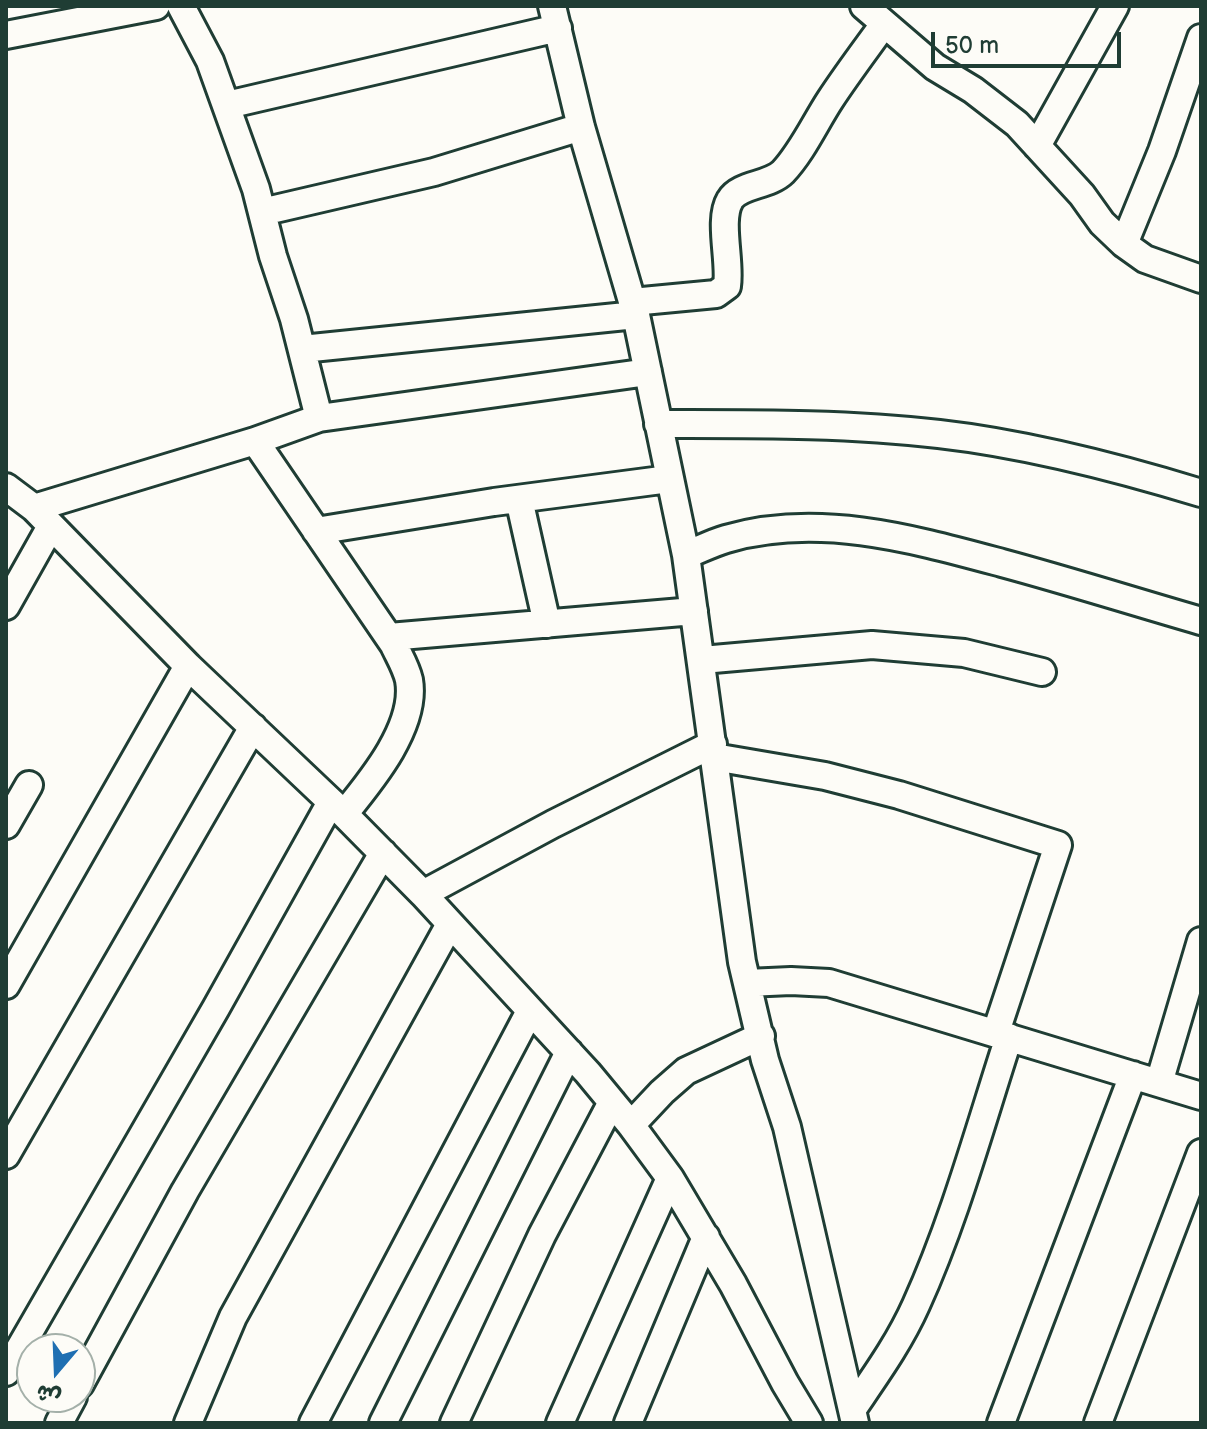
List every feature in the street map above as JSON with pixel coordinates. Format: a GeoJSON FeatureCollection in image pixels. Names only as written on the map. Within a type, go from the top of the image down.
{"type":"FeatureCollection","features":[{"type":"Feature","properties":{"kind":"street"},"geometry":{"type":"LineString","coordinates":[[6,35],[156,6]]}},
{"type":"Feature","properties":{"kind":"street"},"geometry":{"type":"LineString","coordinates":[[181,6],[210,61],[227,105],[262,212],[319,418]]}},
{"type":"Feature","properties":{"kind":"street"},"geometry":{"type":"LineString","coordinates":[[864,6],[935,67],[973,90],[1017,124],[1082,195],[1102,223],[1124,244],[1145,259],[1201,279]]}},
{"type":"Feature","properties":{"kind":"street"},"geometry":{"type":"LineString","coordinates":[[1037,146],[1115,6]]}},
{"type":"Feature","properties":{"kind":"street"},"geometry":{"type":"LineString","coordinates":[[227,105],[555,17],[581,127],[634,308],[648,372],[686,555],[747,983],[765,1060],[787,1127],[854,1417]]}},
{"type":"Feature","properties":{"kind":"street"},"geometry":{"type":"LineString","coordinates":[[302,349],[634,308],[716,294],[727,286],[729,275],[725,215],[728,203],[737,193],[775,180],[786,169],[831,98],[884,24]]}},
{"type":"Feature","properties":{"kind":"street"},"geometry":{"type":"LineString","coordinates":[[1124,244],[1162,151],[1201,38]]}},
{"type":"Feature","properties":{"kind":"street"},"geometry":{"type":"LineString","coordinates":[[262,212],[434,172],[581,127]]}},
{"type":"Feature","properties":{"kind":"street"},"geometry":{"type":"LineString","coordinates":[[6,606],[43,517],[319,418],[648,372]]}},
{"type":"Feature","properties":{"kind":"street"},"geometry":{"type":"LineString","coordinates":[[658,424],[808,426],[937,434],[1037,451],[1201,493]]}},
{"type":"Feature","properties":{"kind":"street"},"geometry":{"type":"LineString","coordinates":[[6,1372],[216,1008],[338,808],[371,782],[399,734],[409,698],[406,671],[389,637],[255,441]]}},
{"type":"Feature","properties":{"kind":"street"},"geometry":{"type":"LineString","coordinates":[[316,531],[669,479]]}},
{"type":"Feature","properties":{"kind":"street"},"geometry":{"type":"LineString","coordinates":[[6,487],[43,517],[188,666],[383,853],[612,1102],[670,1178],[809,1423]]}},
{"type":"Feature","properties":{"kind":"street"},"geometry":{"type":"LineString","coordinates":[[519,499],[547,624]]}},
{"type":"Feature","properties":{"kind":"street"},"geometry":{"type":"LineString","coordinates":[[686,555],[726,539],[765,532],[818,529],[866,531],[920,541],[1201,621]]}},
{"type":"Feature","properties":{"kind":"street"},"geometry":{"type":"LineString","coordinates":[[389,637],[694,611]]}},
{"type":"Feature","properties":{"kind":"street"},"geometry":{"type":"LineString","coordinates":[[702,660],[872,645],[964,653],[1042,672]]}},
{"type":"Feature","properties":{"kind":"street"},"geometry":{"type":"LineString","coordinates":[[6,985],[188,666]]}},
{"type":"Feature","properties":{"kind":"street"},"geometry":{"type":"LineString","coordinates":[[6,1155],[253,727]]}},
{"type":"Feature","properties":{"kind":"street"},"geometry":{"type":"LineString","coordinates":[[423,894],[553,824],[713,751],[854,784],[1058,845],[945,1233],[916,1306],[854,1417]]}},
{"type":"Feature","properties":{"kind":"street"},"geometry":{"type":"LineString","coordinates":[[6,825],[29,785]]}},
{"type":"Feature","properties":{"kind":"street"},"geometry":{"type":"LineString","coordinates":[[96,1355],[185,1191],[383,853]]}},
{"type":"Feature","properties":{"kind":"street"},"geometry":{"type":"LineString","coordinates":[[188,1423],[233,1317],[450,924]]}},
{"type":"Feature","properties":{"kind":"street"},"geometry":{"type":"LineString","coordinates":[[1001,1423],[1201,941]]}},
{"type":"Feature","properties":{"kind":"street"},"geometry":{"type":"LineString","coordinates":[[747,983],[829,983],[1201,1096]]}},
{"type":"Feature","properties":{"kind":"street"},"geometry":{"type":"LineString","coordinates":[[313,1423],[530,1011]]}},
{"type":"Feature","properties":{"kind":"street"},"geometry":{"type":"LineString","coordinates":[[631,1125],[686,1071],[761,1036]]}},
{"type":"Feature","properties":{"kind":"street"},"geometry":{"type":"LineString","coordinates":[[383,1423],[569,1052]]}},
{"type":"Feature","properties":{"kind":"street"},"geometry":{"type":"LineString","coordinates":[[454,1423],[542,1235],[612,1102]]}},
{"type":"Feature","properties":{"kind":"street"},"geometry":{"type":"LineString","coordinates":[[1098,1423],[1201,1153]]}},
{"type":"Feature","properties":{"kind":"street"},"geometry":{"type":"LineString","coordinates":[[560,1423],[670,1178]]}},
{"type":"Feature","properties":{"kind":"street"},"geometry":{"type":"LineString","coordinates":[[628,1423],[706,1237]]}}]}
